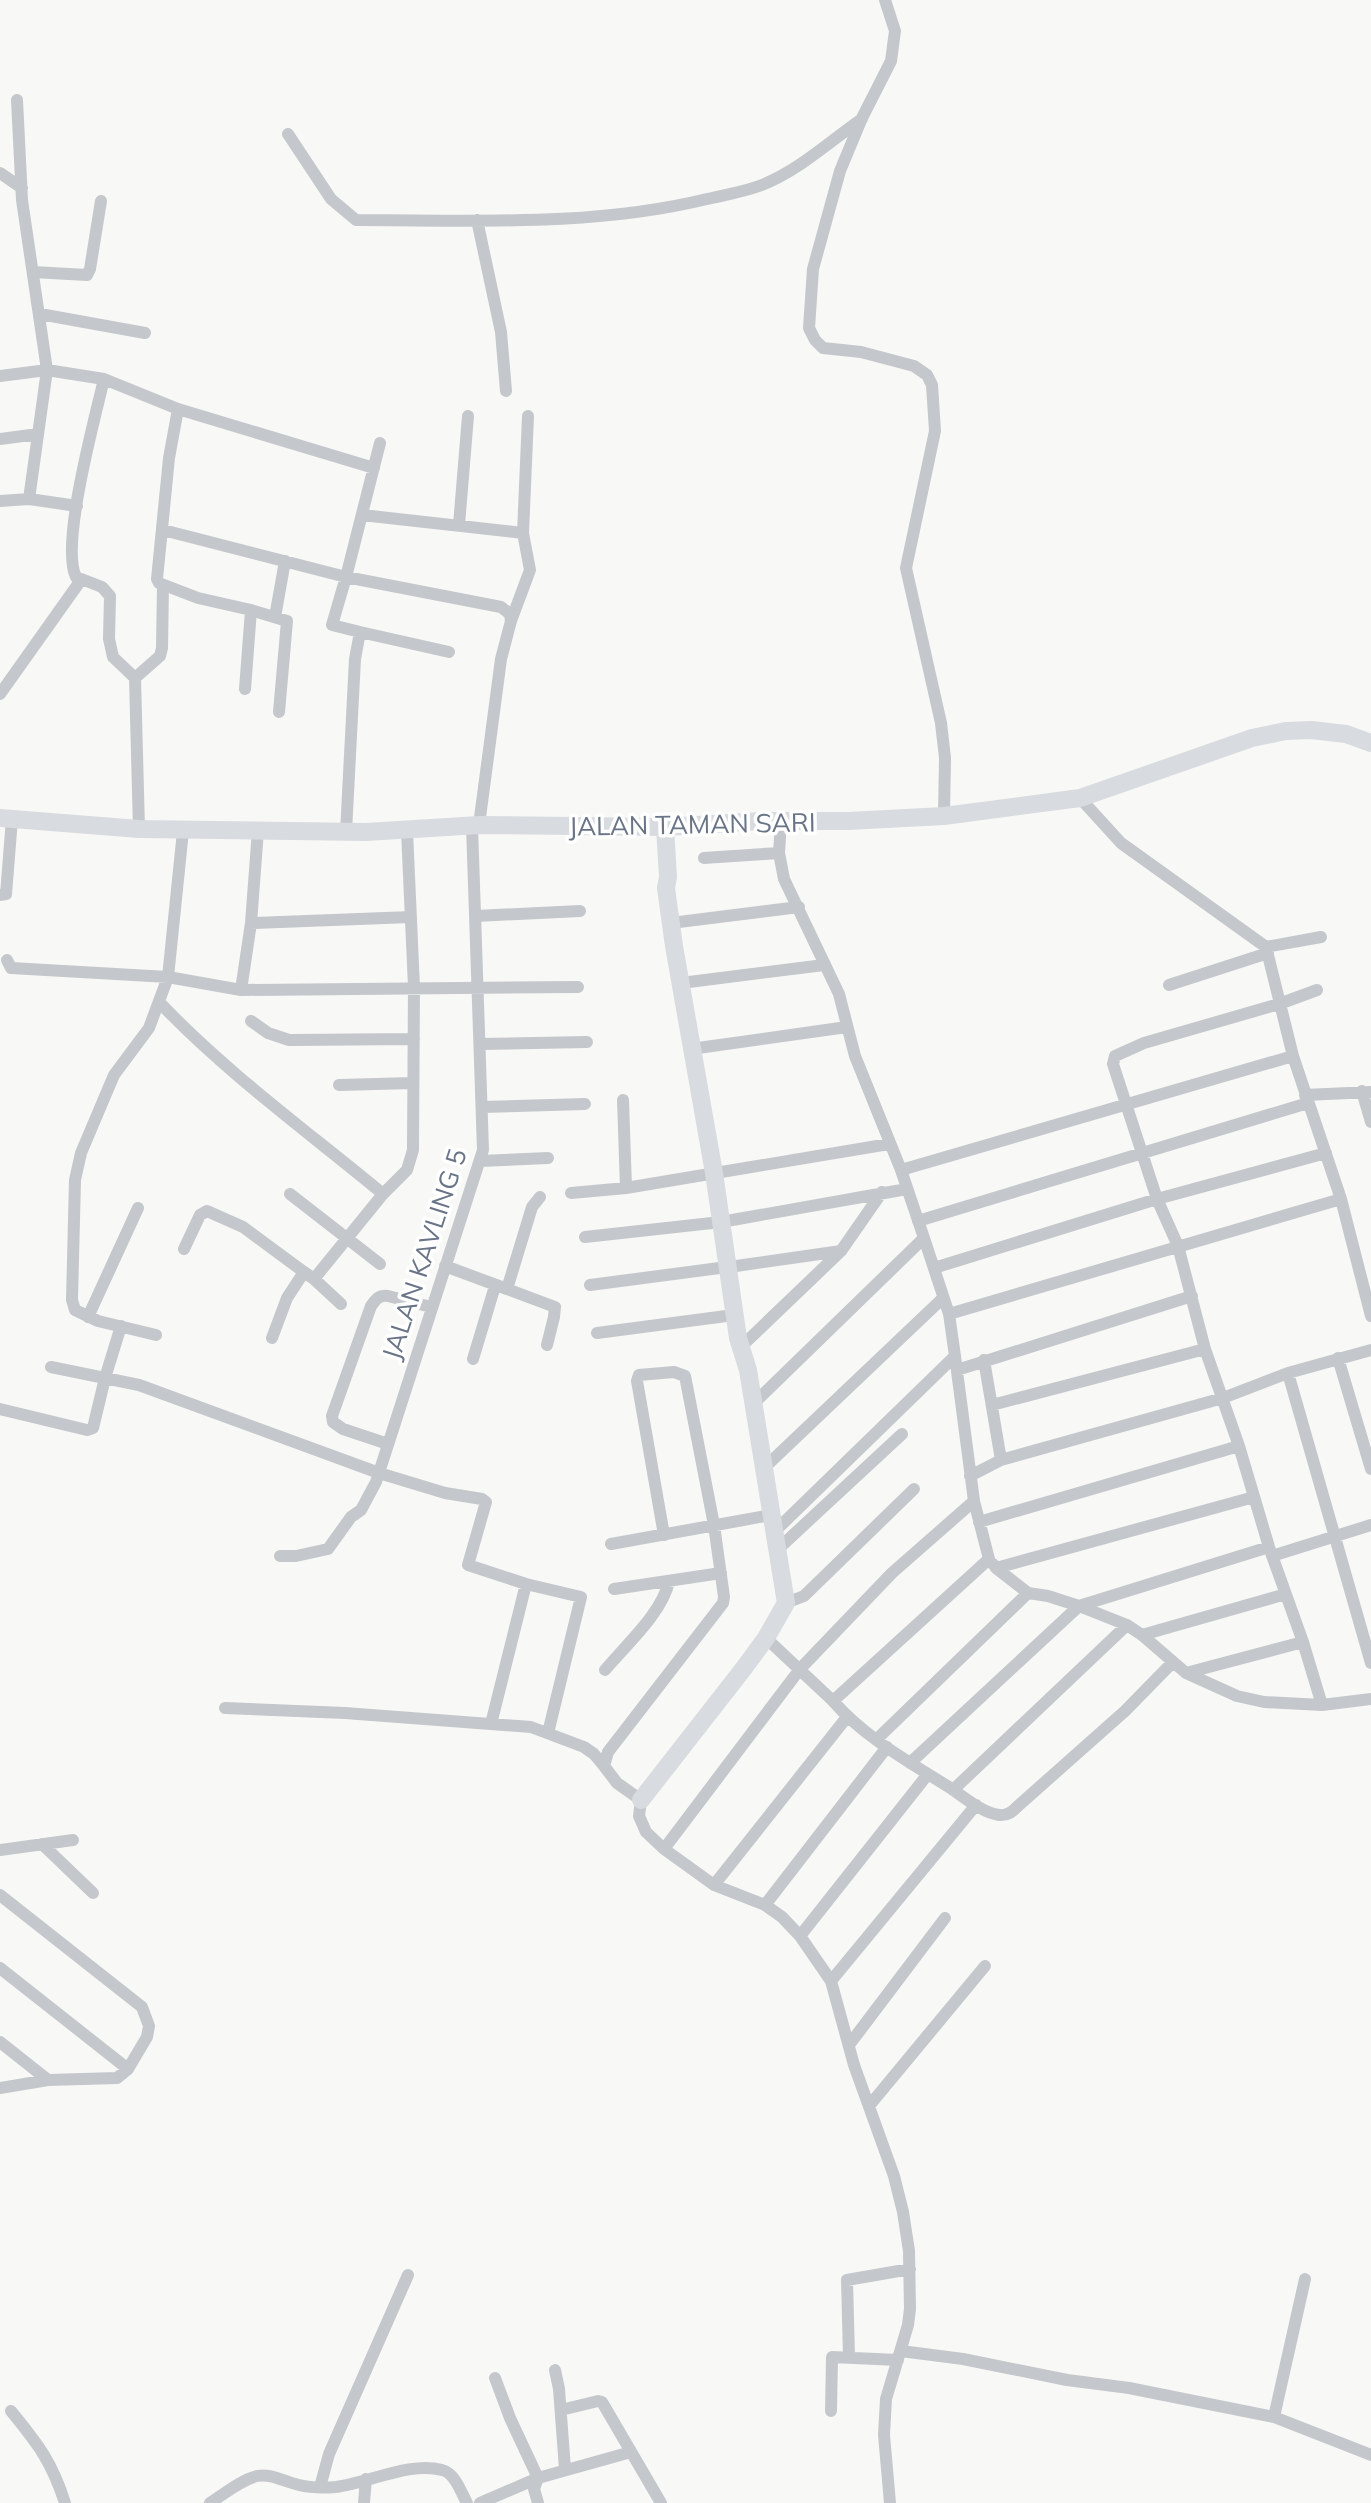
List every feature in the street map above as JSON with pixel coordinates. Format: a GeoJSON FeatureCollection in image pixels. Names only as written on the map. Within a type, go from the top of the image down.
{"type":"FeatureCollection","features":[{"type":"Feature","properties":{"kind":"street"},"geometry":{"type":"LineString","coordinates":[[885,0],[895,31],[891,61],[862,118],[840,171],[820,239],[811,282],[809,328],[814,340],[823,348],[861,352],[915,366],[927,375],[932,385],[935,430],[906,568],[940,723],[944,758],[944,816]]}},
{"type":"Feature","properties":{"kind":"street"},"geometry":{"type":"LineString","coordinates":[[17,100],[22,188],[47,370],[29,499]]}},
{"type":"Feature","properties":{"kind":"street"},"geometry":{"type":"LineString","coordinates":[[288,134],[331,199],[356,220],[556,220],[610,217],[677,206],[760,186],[798,165],[862,118]]}},
{"type":"Feature","properties":{"kind":"street"},"geometry":{"type":"LineString","coordinates":[[0,173],[22,188]]}},
{"type":"Feature","properties":{"kind":"street"},"geometry":{"type":"LineString","coordinates":[[33,272],[88,275],[101,201]]}},
{"type":"Feature","properties":{"kind":"street"},"geometry":{"type":"LineString","coordinates":[[477,220],[501,332],[506,391]]}},
{"type":"Feature","properties":{"kind":"street"},"geometry":{"type":"LineString","coordinates":[[40,314],[145,333]]}},
{"type":"Feature","properties":{"kind":"street"},"geometry":{"type":"LineString","coordinates":[[0,376],[47,370],[104,379],[178,409],[374,468]]}},
{"type":"Feature","properties":{"kind":"street"},"geometry":{"type":"LineString","coordinates":[[104,379],[77,506],[71,547],[72,569],[76,577],[102,587],[110,596],[109,639],[113,657],[135,678],[139,829]]}},
{"type":"Feature","properties":{"kind":"street"},"geometry":{"type":"LineString","coordinates":[[178,409],[169,458],[157,579],[163,585],[198,598],[287,621],[279,712]]}},
{"type":"Feature","properties":{"kind":"street"},"geometry":{"type":"LineString","coordinates":[[458,525],[468,416]]}},
{"type":"Feature","properties":{"kind":"street","name":"JALAN KAVLING 5"},"geometry":{"type":"LineString","coordinates":[[280,1556],[296,1556],[328,1549],[351,1517],[361,1510],[378,1478],[480,1161],[484,1141],[476,916],[476,825],[501,659],[511,621],[530,570],[523,533],[528,416]]}},
{"type":"Feature","properties":{"kind":"street"},"geometry":{"type":"LineString","coordinates":[[0,439],[38,434]]}},
{"type":"Feature","properties":{"kind":"street"},"geometry":{"type":"LineString","coordinates":[[380,443],[332,625],[449,652]]}},
{"type":"Feature","properties":{"kind":"street"},"geometry":{"type":"LineString","coordinates":[[0,501],[29,499],[77,506]]}},
{"type":"Feature","properties":{"kind":"street"},"geometry":{"type":"LineString","coordinates":[[362,514],[523,533]]}},
{"type":"Feature","properties":{"kind":"street"},"geometry":{"type":"LineString","coordinates":[[163,530],[346,577],[501,607],[510,614],[511,621]]}},
{"type":"Feature","properties":{"kind":"street"},"geometry":{"type":"LineString","coordinates":[[275,617],[285,561]]}},
{"type":"Feature","properties":{"kind":"street"},"geometry":{"type":"LineString","coordinates":[[0,694],[81,580]]}},
{"type":"Feature","properties":{"kind":"street"},"geometry":{"type":"LineString","coordinates":[[135,678],[160,656],[163,648],[163,585]]}},
{"type":"Feature","properties":{"kind":"street"},"geometry":{"type":"LineString","coordinates":[[245,689],[251,610]]}},
{"type":"Feature","properties":{"kind":"street"},"geometry":{"type":"LineString","coordinates":[[346,832],[355,659],[360,632]]}},
{"type":"Feature","properties":{"kind":"street","name":"JALAN TAMAN SARI"},"geometry":{"type":"LineString","coordinates":[[6,819],[183,831],[346,832],[407,831],[476,825],[665,827],[944,816],[1080,798],[1252,738],[1286,731],[1311,730],[1346,734],[1371,743]]}},
{"type":"Feature","properties":{"kind":"street"},"geometry":{"type":"LineString","coordinates":[[1080,798],[1121,844],[1267,950],[1293,1055],[1341,1199],[1371,1316]]}},
{"type":"Feature","properties":{"kind":"street"},"geometry":{"type":"LineString","coordinates":[[0,895],[6,894],[6,819]]}},
{"type":"Feature","properties":{"kind":"street"},"geometry":{"type":"LineString","coordinates":[[781,821],[779,853],[784,878],[839,994],[855,1056],[901,1170],[949,1314],[974,1501],[992,1563],[1028,1593],[1079,1606],[1127,1625],[1142,1634],[1186,1673],[1237,1696],[1264,1702],[1322,1705],[1371,1699]]}},
{"type":"Feature","properties":{"kind":"street"},"geometry":{"type":"LineString","coordinates":[[665,827],[668,877],[666,888],[718,1172],[743,1348],[786,1602],[766,1638],[641,1800],[639,1816],[646,1832],[664,1849],[714,1885],[765,1905],[792,1926],[831,1981],[849,2045],[891,2168],[903,2212],[910,2269],[910,2309],[889,2387],[885,2423],[890,2503]]}},
{"type":"Feature","properties":{"kind":"street"},"geometry":{"type":"LineString","coordinates":[[241,990],[251,923],[258,830]]}},
{"type":"Feature","properties":{"kind":"street"},"geometry":{"type":"LineString","coordinates":[[156,1335],[89,1317],[75,1310],[72,1300],[75,1180],[81,1153],[114,1075],[140,1043],[160,1003],[168,977],[183,831]]}},
{"type":"Feature","properties":{"kind":"street"},"geometry":{"type":"LineString","coordinates":[[272,1338],[287,1298],[407,1170],[413,1150],[414,987],[407,831]]}},
{"type":"Feature","properties":{"kind":"street"},"geometry":{"type":"LineString","coordinates":[[705,858],[779,853]]}},
{"type":"Feature","properties":{"kind":"street"},"geometry":{"type":"LineString","coordinates":[[668,877],[675,889],[679,922],[678,945],[689,982],[689,1012]]}},
{"type":"Feature","properties":{"kind":"street"},"geometry":{"type":"LineString","coordinates":[[679,922],[799,907]]}},
{"type":"Feature","properties":{"kind":"street"},"geometry":{"type":"LineString","coordinates":[[476,916],[580,911]]}},
{"type":"Feature","properties":{"kind":"street"},"geometry":{"type":"LineString","coordinates":[[251,923],[411,917]]}},
{"type":"Feature","properties":{"kind":"street"},"geometry":{"type":"LineString","coordinates":[[1170,985],[1267,950],[1321,937]]}},
{"type":"Feature","properties":{"kind":"street"},"geometry":{"type":"LineString","coordinates":[[7,960],[11,968],[168,977],[241,990],[579,987]]}},
{"type":"Feature","properties":{"kind":"street"},"geometry":{"type":"LineString","coordinates":[[689,982],[824,965]]}},
{"type":"Feature","properties":{"kind":"street"},"geometry":{"type":"LineString","coordinates":[[1317,990],[1279,1004],[1144,1043],[1115,1056],[1113,1064],[1157,1199],[1178,1245],[1205,1349],[1322,1705]]}},
{"type":"Feature","properties":{"kind":"street"},"geometry":{"type":"LineString","coordinates":[[160,1003],[193,1037],[257,1093],[383,1194]]}},
{"type":"Feature","properties":{"kind":"street"},"geometry":{"type":"LineString","coordinates":[[251,1021],[268,1033],[289,1040],[414,1039]]}},
{"type":"Feature","properties":{"kind":"street"},"geometry":{"type":"LineString","coordinates":[[696,1048],[846,1027]]}},
{"type":"Feature","properties":{"kind":"street"},"geometry":{"type":"LineString","coordinates":[[480,1044],[587,1042]]}},
{"type":"Feature","properties":{"kind":"street"},"geometry":{"type":"LineString","coordinates":[[901,1170],[1293,1055]]}},
{"type":"Feature","properties":{"kind":"street"},"geometry":{"type":"LineString","coordinates":[[339,1085],[413,1083]]}},
{"type":"Feature","properties":{"kind":"street"},"geometry":{"type":"LineString","coordinates":[[918,1222],[1307,1099],[1366,1091],[1371,1122]]}},
{"type":"Feature","properties":{"kind":"street"},"geometry":{"type":"LineString","coordinates":[[624,1100],[626,1188]]}},
{"type":"Feature","properties":{"kind":"street"},"geometry":{"type":"LineString","coordinates":[[482,1107],[585,1104]]}},
{"type":"Feature","properties":{"kind":"street"},"geometry":{"type":"LineString","coordinates":[[571,1194],[626,1188],[890,1144]]}},
{"type":"Feature","properties":{"kind":"street"},"geometry":{"type":"LineString","coordinates":[[934,1268],[1157,1199],[1326,1153]]}},
{"type":"Feature","properties":{"kind":"street"},"geometry":{"type":"LineString","coordinates":[[480,1161],[548,1158]]}},
{"type":"Feature","properties":{"kind":"street"},"geometry":{"type":"LineString","coordinates":[[585,1237],[725,1222],[907,1188]]}},
{"type":"Feature","properties":{"kind":"street"},"geometry":{"type":"LineString","coordinates":[[743,1348],[841,1251],[882,1192]]}},
{"type":"Feature","properties":{"kind":"street"},"geometry":{"type":"LineString","coordinates":[[290,1194],[380,1264]]}},
{"type":"Feature","properties":{"kind":"street"},"geometry":{"type":"LineString","coordinates":[[473,1359],[532,1207],[540,1197]]}},
{"type":"Feature","properties":{"kind":"street"},"geometry":{"type":"LineString","coordinates":[[949,1314],[1341,1199]]}},
{"type":"Feature","properties":{"kind":"street"},"geometry":{"type":"LineString","coordinates":[[89,1317],[138,1208]]}},
{"type":"Feature","properties":{"kind":"street"},"geometry":{"type":"LineString","coordinates":[[184,1248],[200,1215],[207,1211],[243,1227],[309,1276],[341,1304]]}},
{"type":"Feature","properties":{"kind":"street"},"geometry":{"type":"LineString","coordinates":[[753,1404],[925,1238]]}},
{"type":"Feature","properties":{"kind":"street"},"geometry":{"type":"LineString","coordinates":[[590,1285],[841,1251]]}},
{"type":"Feature","properties":{"kind":"street"},"geometry":{"type":"LineString","coordinates":[[445,1266],[555,1307],[547,1345]]}},
{"type":"Feature","properties":{"kind":"street"},"geometry":{"type":"LineString","coordinates":[[731,1267],[734,1315],[743,1348]]}},
{"type":"Feature","properties":{"kind":"street"},"geometry":{"type":"LineString","coordinates":[[388,1444],[343,1429],[333,1422],[332,1416],[370,1306],[375,1300],[382,1295],[431,1307]]}},
{"type":"Feature","properties":{"kind":"street"},"geometry":{"type":"LineString","coordinates":[[774,1533],[956,1363],[984,1360],[1192,1296]]}},
{"type":"Feature","properties":{"kind":"street"},"geometry":{"type":"LineString","coordinates":[[763,1469],[942,1299]]}},
{"type":"Feature","properties":{"kind":"street"},"geometry":{"type":"LineString","coordinates":[[597,1333],[734,1315]]}},
{"type":"Feature","properties":{"kind":"street"},"geometry":{"type":"LineString","coordinates":[[0,1409],[87,1430],[93,1428],[121,1326]]}},
{"type":"Feature","properties":{"kind":"street"},"geometry":{"type":"LineString","coordinates":[[992,1405],[1205,1349]]}},
{"type":"Feature","properties":{"kind":"street"},"geometry":{"type":"LineString","coordinates":[[970,1476],[1001,1460],[1223,1398],[1288,1373],[1371,1350]]}},
{"type":"Feature","properties":{"kind":"street"},"geometry":{"type":"LineString","coordinates":[[1338,1358],[1371,1469]]}},
{"type":"Feature","properties":{"kind":"street"},"geometry":{"type":"LineString","coordinates":[[984,1360],[1001,1460]]}},
{"type":"Feature","properties":{"kind":"street"},"geometry":{"type":"LineString","coordinates":[[51,1367],[139,1385],[378,1478],[482,1499],[486,1502],[468,1565],[526,1584],[581,1597],[548,1733]]}},
{"type":"Feature","properties":{"kind":"street"},"geometry":{"type":"LineString","coordinates":[[604,1766],[608,1752],[723,1604],[714,1525],[685,1376],[679,1372],[639,1375],[637,1381],[664,1535]]}},
{"type":"Feature","properties":{"kind":"street"},"geometry":{"type":"LineString","coordinates":[[1288,1373],[1371,1663]]}},
{"type":"Feature","properties":{"kind":"street"},"geometry":{"type":"LineString","coordinates":[[611,1544],[714,1525],[774,1533],[902,1434]]}},
{"type":"Feature","properties":{"kind":"street"},"geometry":{"type":"LineString","coordinates":[[979,1522],[1239,1446]]}},
{"type":"Feature","properties":{"kind":"street"},"geometry":{"type":"LineString","coordinates":[[786,1602],[804,1595],[914,1489]]}},
{"type":"Feature","properties":{"kind":"street"},"geometry":{"type":"LineString","coordinates":[[833,1701],[992,1563],[1254,1497]]}},
{"type":"Feature","properties":{"kind":"street"},"geometry":{"type":"LineString","coordinates":[[664,1849],[800,1668],[892,1573],[974,1501]]}},
{"type":"Feature","properties":{"kind":"street"},"geometry":{"type":"LineString","coordinates":[[910,1763],[1079,1606],[1371,1525]]}},
{"type":"Feature","properties":{"kind":"street"},"geometry":{"type":"LineString","coordinates":[[614,1589],[721,1573]]}},
{"type":"Feature","properties":{"kind":"street"},"geometry":{"type":"LineString","coordinates":[[606,1670],[660,1604],[669,1581]]}},
{"type":"Feature","properties":{"kind":"street"},"geometry":{"type":"LineString","coordinates":[[491,1724],[526,1584]]}},
{"type":"Feature","properties":{"kind":"street"},"geometry":{"type":"LineString","coordinates":[[765,1905],[882,1743],[1028,1593]]}},
{"type":"Feature","properties":{"kind":"street"},"geometry":{"type":"LineString","coordinates":[[1142,1634],[1286,1594]]}},
{"type":"Feature","properties":{"kind":"street"},"geometry":{"type":"LineString","coordinates":[[953,1790],[1127,1625]]}},
{"type":"Feature","properties":{"kind":"street"},"geometry":{"type":"LineString","coordinates":[[766,1638],[800,1668],[847,1717],[910,1763],[976,1805],[997,1815],[1010,1812],[1125,1711],[1173,1662]]}},
{"type":"Feature","properties":{"kind":"street"},"geometry":{"type":"LineString","coordinates":[[1186,1673],[1303,1642]]}},
{"type":"Feature","properties":{"kind":"street"},"geometry":{"type":"LineString","coordinates":[[225,1707],[531,1727],[584,1747],[594,1754],[617,1783],[641,1800]]}},
{"type":"Feature","properties":{"kind":"street"},"geometry":{"type":"LineString","coordinates":[[714,1885],[847,1717]]}},
{"type":"Feature","properties":{"kind":"street"},"geometry":{"type":"LineString","coordinates":[[800,1936],[928,1774]]}},
{"type":"Feature","properties":{"kind":"street"},"geometry":{"type":"LineString","coordinates":[[831,1981],[976,1805]]}},
{"type":"Feature","properties":{"kind":"street"},"geometry":{"type":"LineString","coordinates":[[0,1850],[73,1840]]}},
{"type":"Feature","properties":{"kind":"street"},"geometry":{"type":"LineString","coordinates":[[42,1844],[93,1893]]}},
{"type":"Feature","properties":{"kind":"street"},"geometry":{"type":"LineString","coordinates":[[0,1895],[142,2007],[149,2026],[147,2037],[128,2068],[117,2078],[48,2080],[0,2088]]}},
{"type":"Feature","properties":{"kind":"street"},"geometry":{"type":"LineString","coordinates":[[849,2045],[945,1919]]}},
{"type":"Feature","properties":{"kind":"street"},"geometry":{"type":"LineString","coordinates":[[869,2106],[985,1966]]}},
{"type":"Feature","properties":{"kind":"street"},"geometry":{"type":"LineString","coordinates":[[0,1968],[128,2068]]}},
{"type":"Feature","properties":{"kind":"street"},"geometry":{"type":"LineString","coordinates":[[0,2042],[48,2080]]}},
{"type":"Feature","properties":{"kind":"street"},"geometry":{"type":"LineString","coordinates":[[849,2357],[847,2280],[910,2269]]}},
{"type":"Feature","properties":{"kind":"street"},"geometry":{"type":"LineString","coordinates":[[320,2487],[329,2454],[408,2275]]}},
{"type":"Feature","properties":{"kind":"street"},"geometry":{"type":"LineString","coordinates":[[1274,2417],[1305,2278]]}},
{"type":"Feature","properties":{"kind":"street"},"geometry":{"type":"LineString","coordinates":[[831,2411],[832,2357],[963,2359],[1274,2417],[1371,2455]]}},
{"type":"Feature","properties":{"kind":"street"},"geometry":{"type":"LineString","coordinates":[[555,2370],[565,2469]]}},
{"type":"Feature","properties":{"kind":"street"},"geometry":{"type":"LineString","coordinates":[[495,2378],[538,2478],[534,2489],[538,2503]]}},
{"type":"Feature","properties":{"kind":"street"},"geometry":{"type":"LineString","coordinates":[[561,2410],[601,2402],[660,2503]]}},
{"type":"Feature","properties":{"kind":"street"},"geometry":{"type":"LineString","coordinates":[[11,2412],[39,2445],[55,2473],[65,2503]]}},
{"type":"Feature","properties":{"kind":"street"},"geometry":{"type":"LineString","coordinates":[[480,2503],[538,2478],[631,2452]]}},
{"type":"Feature","properties":{"kind":"street"},"geometry":{"type":"LineString","coordinates":[[210,2503],[250,2479],[260,2476],[271,2476],[301,2486],[337,2487],[418,2468],[446,2470],[467,2503]]}},
{"type":"Feature","properties":{"kind":"street"},"geometry":{"type":"LineString","coordinates":[[364,2503],[366,2479]]}}]}
